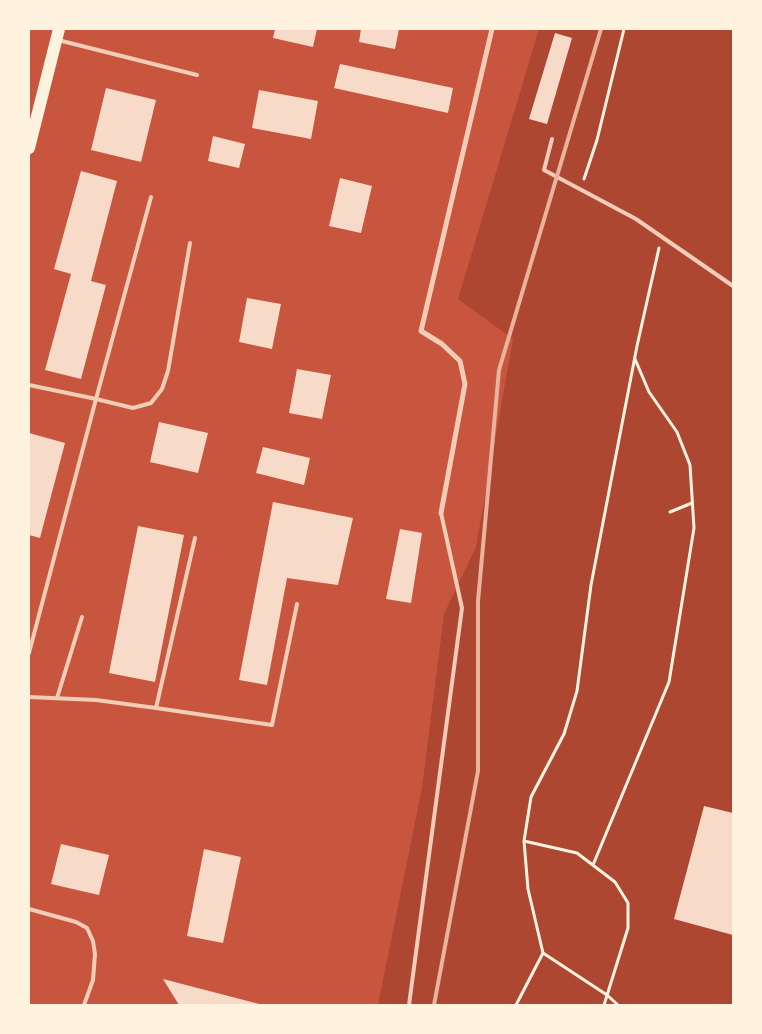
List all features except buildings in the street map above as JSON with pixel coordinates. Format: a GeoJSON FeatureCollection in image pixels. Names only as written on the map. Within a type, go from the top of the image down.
{"type":"FeatureCollection","features":[{"type":"Feature","properties":{"kind":"main road"},"geometry":{"type":"LineString","coordinates":[[29,148],[57,34]]}},
{"type":"Feature","properties":{"kind":"street"},"geometry":{"type":"LineString","coordinates":[[442,513],[464,384],[460,361],[442,344],[421,331],[492,29]]}},
{"type":"Feature","properties":{"kind":"lane"},"geometry":{"type":"LineString","coordinates":[[57,34],[197,75]]}},
{"type":"Feature","properties":{"kind":"lane"},"geometry":{"type":"LineString","coordinates":[[552,139],[544,170],[636,219],[733,286]]}},
{"type":"Feature","properties":{"kind":"lane"},"geometry":{"type":"LineString","coordinates":[[29,653],[151,197]]}},
{"type":"Feature","properties":{"kind":"lane"},"geometry":{"type":"LineString","coordinates":[[29,385],[133,408],[151,403],[162,389],[168,371],[190,243]]}},
{"type":"Feature","properties":{"kind":"lane"},"geometry":{"type":"LineString","coordinates":[[409,1005],[462,608],[442,513]]}},
{"type":"Feature","properties":{"kind":"lane"},"geometry":{"type":"LineString","coordinates":[[156,708],[195,538]]}},
{"type":"Feature","properties":{"kind":"lane"},"geometry":{"type":"LineString","coordinates":[[29,697],[96,700],[272,725],[296,604]]}},
{"type":"Feature","properties":{"kind":"lane"},"geometry":{"type":"LineString","coordinates":[[57,698],[82,617]]}},
{"type":"Feature","properties":{"kind":"lane"},"geometry":{"type":"LineString","coordinates":[[29,909],[76,922],[87,928],[93,941],[95,954],[93,980],[84,1005]]}},
{"type":"Feature","properties":{"kind":"path"},"geometry":{"type":"LineString","coordinates":[[580,189],[597,140],[624,29]]}},
{"type":"Feature","properties":{"kind":"path"},"geometry":{"type":"LineString","coordinates":[[516,1005],[543,954],[528,889],[524,841],[531,798],[564,734],[576,691],[591,586],[635,358],[662,236]]}},
{"type":"Feature","properties":{"kind":"path"},"geometry":{"type":"LineString","coordinates":[[593,864],[668,682],[694,528],[690,465],[677,432],[649,392],[635,358]]}},
{"type":"Feature","properties":{"kind":"path"},"geometry":{"type":"LineString","coordinates":[[670,512],[692,503]]}},
{"type":"Feature","properties":{"kind":"path"},"geometry":{"type":"LineString","coordinates":[[524,841],[578,853],[616,882],[628,903],[628,928],[604,1005]]}},
{"type":"Feature","properties":{"kind":"path"},"geometry":{"type":"LineString","coordinates":[[543,954],[607,995],[618,1005]]}},
{"type":"Feature","properties":{"kind":"shaded area"},"geometry":{"type":"Polygon","coordinates":[[[539,29],[733,29],[733,1005],[378,1005],[422,788],[444,614],[476,547],[513,339],[458,299],[539,29]]]}},
{"type":"Feature","properties":{"kind":"railway"},"geometry":{"type":"LineString","coordinates":[[434,1005],[478,771],[478,601],[499,370],[601,29]]}}]}
